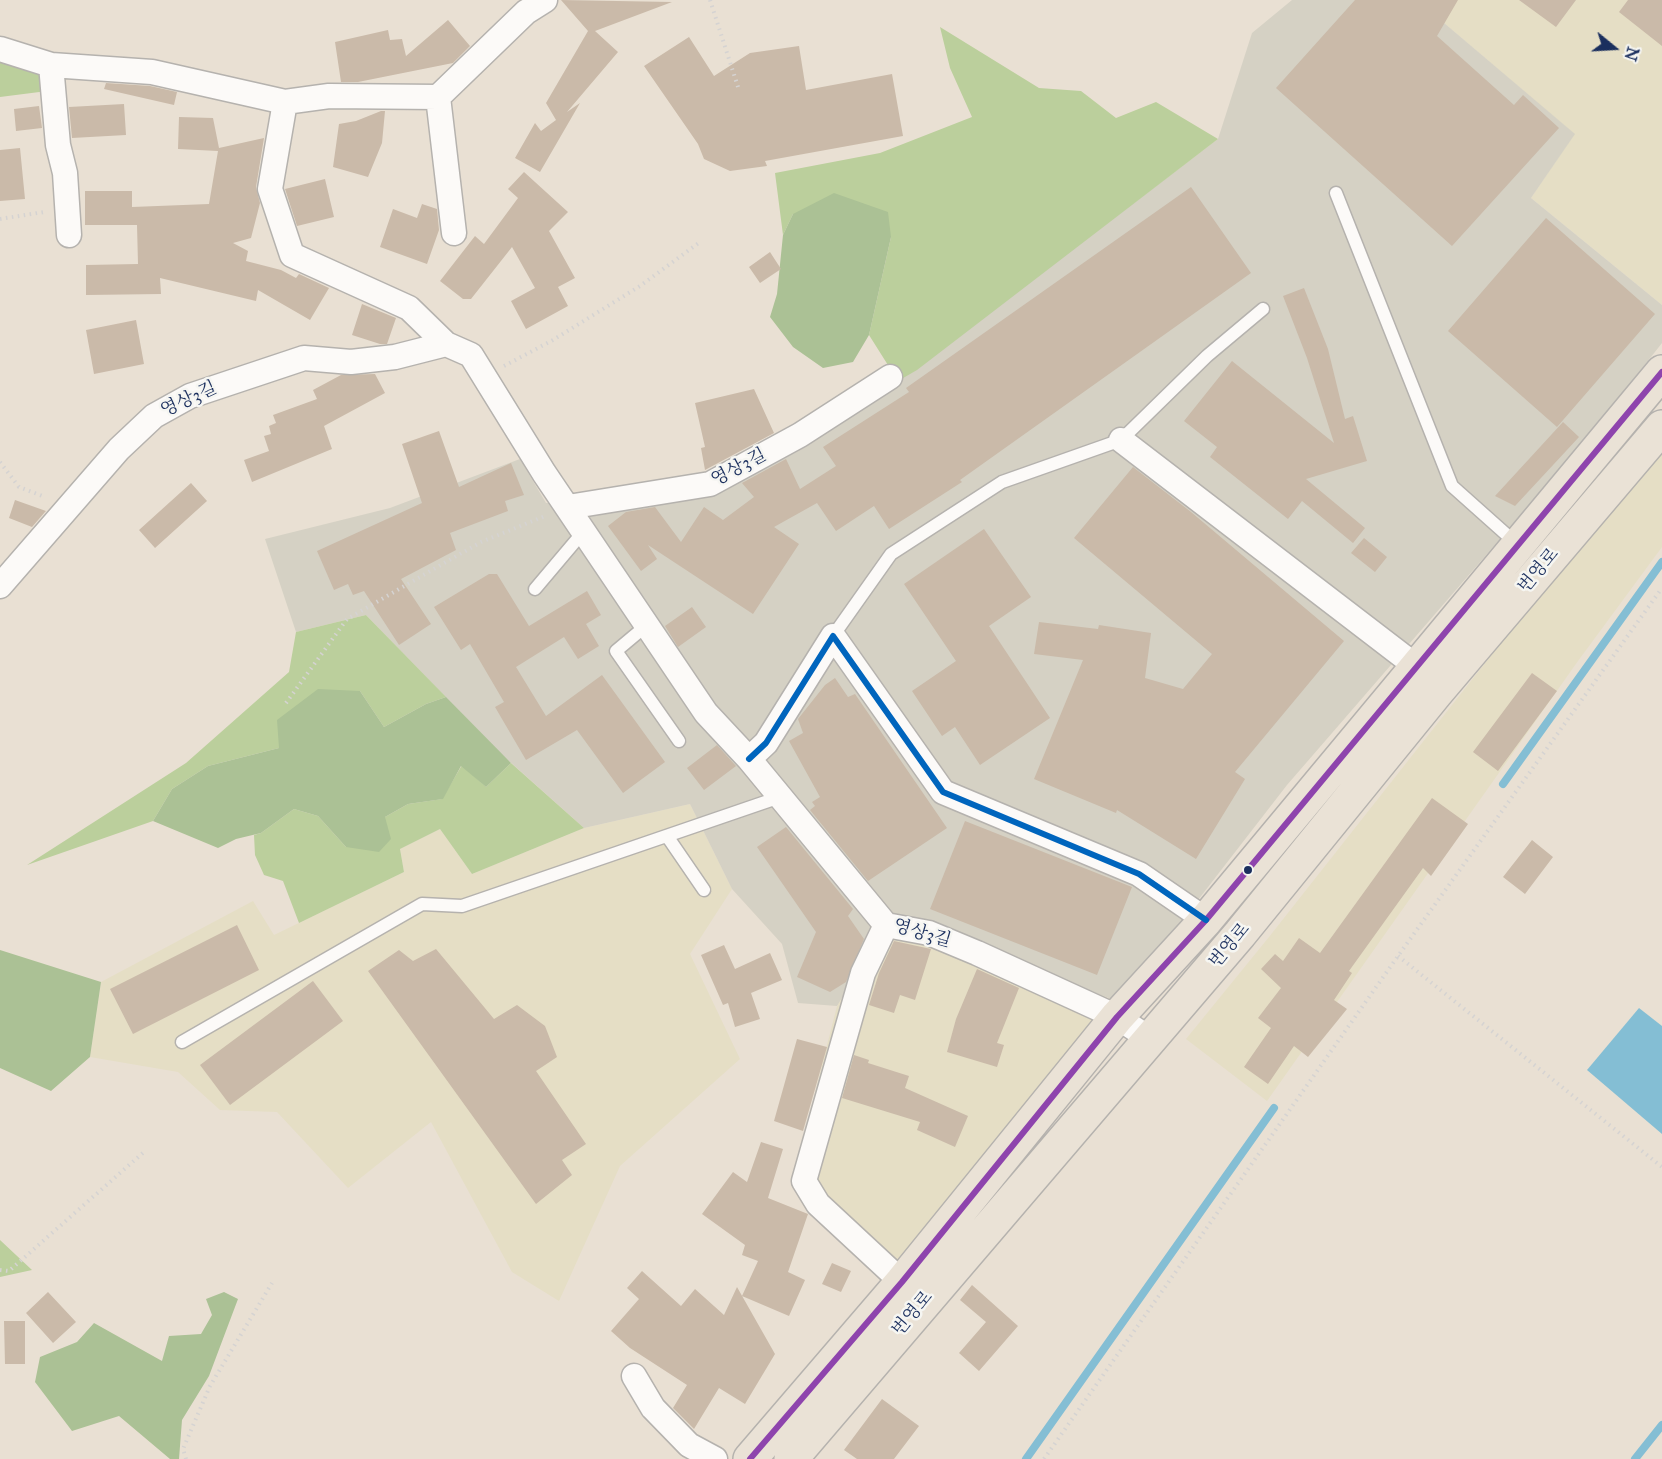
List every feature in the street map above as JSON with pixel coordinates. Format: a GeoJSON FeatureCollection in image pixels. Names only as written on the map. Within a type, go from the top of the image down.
{"type":"FeatureCollection","features":[{"type":"Feature","properties":{"kind":"main road","name":"번영로"},"geometry":{"type":"LineString","coordinates":[[750,1459],[902,1282],[1117,1017],[1206,920],[1662,372]]}},
{"type":"Feature","properties":{"kind":"main road","name":"번영로"},"geometry":{"type":"LineString","coordinates":[[791,1459],[1240,934],[1436,693],[1662,427]]}},
{"type":"Feature","properties":{"kind":"street"},"geometry":{"type":"LineString","coordinates":[[0,50],[51,66],[152,72],[285,102],[328,96],[438,98],[526,12],[545,0]]}},
{"type":"Feature","properties":{"kind":"street"},"geometry":{"type":"LineString","coordinates":[[51,66],[58,145],[65,173],[69,235]]}},
{"type":"Feature","properties":{"kind":"street"},"geometry":{"type":"LineString","coordinates":[[438,98],[454,233]]}},
{"type":"Feature","properties":{"kind":"street","name":"영상3길"},"geometry":{"type":"LineString","coordinates":[[285,102],[270,189],[292,255],[409,308],[446,344],[471,355],[544,473],[706,713],[749,759],[886,925],[929,933],[968,949],[1117,1017],[1150,1039]]}},
{"type":"Feature","properties":{"kind":"street","name":"영상3길"},"geometry":{"type":"LineString","coordinates":[[0,586],[118,449],[154,416],[190,396],[304,358],[351,362],[384,358],[446,344]]}},
{"type":"Feature","properties":{"kind":"street","name":"영상3길"},"geometry":{"type":"LineString","coordinates":[[568,507],[710,484],[800,435],[890,377]]}},
{"type":"Feature","properties":{"kind":"street"},"geometry":{"type":"LineString","coordinates":[[1121,440],[1417,667]]}},
{"type":"Feature","properties":{"kind":"street"},"geometry":{"type":"LineString","coordinates":[[749,759],[766,743],[833,636],[943,792],[1139,874],[1206,920]]}},
{"type":"Feature","properties":{"kind":"street","name":"번영로"},"geometry":{"type":"LineString","coordinates":[[886,925],[863,973],[804,1180],[818,1204],[902,1282]]}},
{"type":"Feature","properties":{"kind":"street"},"geometry":{"type":"LineString","coordinates":[[634,1376],[653,1408],[688,1445],[715,1459]]}},
{"type":"Feature","properties":{"kind":"lane"},"geometry":{"type":"LineString","coordinates":[[1336,193],[1452,486],[1518,545]]}},
{"type":"Feature","properties":{"kind":"lane"},"geometry":{"type":"LineString","coordinates":[[833,636],[891,554],[1002,482],[1121,440],[1208,356],[1263,309]]}},
{"type":"Feature","properties":{"kind":"lane"},"geometry":{"type":"LineString","coordinates":[[535,589],[584,531]]}},
{"type":"Feature","properties":{"kind":"lane"},"geometry":{"type":"LineString","coordinates":[[647,625],[616,651],[679,741]]}},
{"type":"Feature","properties":{"kind":"lane"},"geometry":{"type":"LineString","coordinates":[[182,1042],[422,904],[462,906],[780,797]]}},
{"type":"Feature","properties":{"kind":"lane"},"geometry":{"type":"LineString","coordinates":[[667,836],[704,890]]}},
{"type":"Feature","properties":{"kind":"path"},"geometry":{"type":"LineString","coordinates":[[710,0],[738,87]]}},
{"type":"Feature","properties":{"kind":"path"},"geometry":{"type":"LineString","coordinates":[[0,219],[68,210]]}},
{"type":"Feature","properties":{"kind":"path"},"geometry":{"type":"LineString","coordinates":[[484,376],[553,340],[640,286],[700,242]]}},
{"type":"Feature","properties":{"kind":"path"},"geometry":{"type":"LineString","coordinates":[[0,462],[19,488],[69,506]]}},
{"type":"Feature","properties":{"kind":"path"},"geometry":{"type":"LineString","coordinates":[[286,703],[347,619],[481,542],[568,507]]}},
{"type":"Feature","properties":{"kind":"path"},"geometry":{"type":"LineString","coordinates":[[1044,1459],[1398,956],[1662,588]]}},
{"type":"Feature","properties":{"kind":"path"},"geometry":{"type":"LineString","coordinates":[[1398,956],[1662,1167]]}},
{"type":"Feature","properties":{"kind":"path"},"geometry":{"type":"LineString","coordinates":[[0,1270],[9,1271],[144,1151]]}},
{"type":"Feature","properties":{"kind":"path"},"geometry":{"type":"LineString","coordinates":[[186,1459],[183,1449],[210,1386],[272,1283]]}},
{"type":"Feature","properties":{"kind":"shaded area"},"geometry":{"type":"Polygon","coordinates":[[[1292,0],[1417,0],[1575,134],[1531,198],[1662,305],[1662,343],[1584,442],[1287,785],[1119,1002],[894,914],[837,1006],[798,1003],[782,944],[732,889],[690,804],[584,828],[499,752],[366,615],[296,632],[265,539],[390,508],[520,459],[546,503],[674,502],[730,485],[797,451],[898,381],[1218,139],[1252,33],[1292,0]]]}},
{"type":"Feature","properties":{"kind":"shaded area"},"geometry":{"type":"Polygon","coordinates":[[[1417,0],[1662,0],[1662,305],[1531,198],[1574,134],[1417,0]]]}},
{"type":"Feature","properties":{"kind":"shaded area"},"geometry":{"type":"Polygon","coordinates":[[[1662,448],[1662,547],[1578,661],[1267,1101],[1186,1039],[1508,634],[1662,448]]]}},
{"type":"Feature","properties":{"kind":"shaded area"},"geometry":{"type":"Polygon","coordinates":[[[690,804],[732,889],[690,954],[740,1059],[620,1166],[559,1301],[512,1272],[431,1122],[348,1188],[277,1112],[220,1110],[178,1072],[90,1057],[101,982],[253,901],[274,935],[404,872],[400,849],[440,829],[472,874],[584,828],[690,804]]]}},
{"type":"Feature","properties":{"kind":"shaded area"},"geometry":{"type":"Polygon","coordinates":[[[894,914],[1119,1002],[885,1280],[794,1175],[837,1006],[894,914]]]}},
{"type":"Feature","properties":{"kind":"green space"},"geometry":{"type":"Polygon","coordinates":[[[940,27],[1039,88],[1081,91],[1116,118],[1156,102],[1218,139],[917,370],[898,381],[869,335],[891,237],[793,214],[783,235],[775,173],[880,153],[972,117],[950,68],[940,27]]]}},
{"type":"Feature","properties":{"kind":"green space"},"geometry":{"type":"Polygon","coordinates":[[[0,40],[50,52],[63,89],[0,97],[0,40]]]}},
{"type":"Feature","properties":{"kind":"green space"},"geometry":{"type":"Polygon","coordinates":[[[834,193],[888,212],[891,237],[869,335],[853,362],[823,368],[793,347],[770,317],[777,294],[783,235],[793,214],[834,193]]]}},
{"type":"Feature","properties":{"kind":"green space"},"geometry":{"type":"Polygon","coordinates":[[[366,615],[446,697],[426,704],[384,727],[360,691],[279,748],[208,766],[172,789],[153,821],[27,865],[186,763],[289,672],[296,632],[366,615]]]}},
{"type":"Feature","properties":{"kind":"green space"},"geometry":{"type":"Polygon","coordinates":[[[318,689],[360,691],[384,727],[426,704],[446,697],[511,763],[486,787],[461,766],[443,799],[408,804],[385,817],[391,839],[379,852],[346,847],[318,816],[294,809],[261,833],[236,839],[218,848],[153,821],[172,789],[208,766],[279,748],[277,720],[318,689]]]}},
{"type":"Feature","properties":{"kind":"green space"},"geometry":{"type":"Polygon","coordinates":[[[511,763],[584,828],[472,874],[440,829],[400,849],[404,872],[299,923],[283,881],[264,875],[255,855],[254,835],[261,833],[294,809],[318,816],[346,847],[385,817],[408,804],[442,799],[462,765],[486,787],[511,763]]]}},
{"type":"Feature","properties":{"kind":"green space"},"geometry":{"type":"Polygon","coordinates":[[[0,950],[101,982],[90,1057],[51,1091],[0,1068],[0,950]]]}},
{"type":"Feature","properties":{"kind":"green space"},"geometry":{"type":"Polygon","coordinates":[[[0,1240],[32,1270],[0,1277],[0,1240]]]}},
{"type":"Feature","properties":{"kind":"green space"},"geometry":{"type":"Polygon","coordinates":[[[224,1292],[238,1299],[209,1376],[182,1420],[179,1459],[170,1459],[119,1416],[72,1431],[35,1382],[40,1357],[77,1342],[94,1323],[162,1361],[169,1336],[201,1334],[212,1315],[206,1299],[224,1292]]]}},
{"type":"Feature","properties":{"kind":"water"},"geometry":{"type":"Polygon","coordinates":[[[1639,1008],[1662,1026],[1662,1134],[1587,1070],[1639,1008]]]}},
{"type":"Feature","properties":{"kind":"building"},"geometry":{"type":"Polygon","coordinates":[[[561,0],[672,2],[595,31],[618,52],[567,112],[580,103],[540,172],[515,158],[535,123],[541,131],[556,120],[546,103],[588,31],[561,0]]]}},
{"type":"Feature","properties":{"kind":"building"},"geometry":{"type":"Polygon","coordinates":[[[1355,0],[1458,0],[1437,36],[1514,105],[1523,95],[1559,128],[1452,246],[1276,88],[1355,0]]]}},
{"type":"Feature","properties":{"kind":"building"},"geometry":{"type":"Polygon","coordinates":[[[1519,0],[1576,0],[1556,27],[1519,0]]]}},
{"type":"Feature","properties":{"kind":"building"},"geometry":{"type":"Polygon","coordinates":[[[1628,0],[1662,0],[1662,46],[1619,12],[1628,0]]]}},
{"type":"Feature","properties":{"kind":"building"},"geometry":{"type":"Polygon","coordinates":[[[448,20],[470,46],[453,63],[358,82],[341,82],[335,42],[388,30],[390,40],[402,39],[406,56],[448,20]]]}},
{"type":"Feature","properties":{"kind":"building"},"geometry":{"type":"Polygon","coordinates":[[[689,37],[714,76],[750,53],[799,46],[806,90],[892,74],[903,136],[765,161],[767,166],[730,171],[704,159],[698,144],[644,66],[689,37]]]}},
{"type":"Feature","properties":{"kind":"building"},"geometry":{"type":"Polygon","coordinates":[[[106,83],[150,86],[177,92],[174,105],[104,89],[106,83]]]}},
{"type":"Feature","properties":{"kind":"building"},"geometry":{"type":"Polygon","coordinates":[[[124,104],[126,135],[72,138],[69,107],[124,104]]]}},
{"type":"Feature","properties":{"kind":"building"},"geometry":{"type":"Polygon","coordinates":[[[39,106],[42,128],[16,131],[14,109],[39,106]]]}},
{"type":"Feature","properties":{"kind":"building"},"geometry":{"type":"Polygon","coordinates":[[[385,111],[382,143],[368,177],[333,167],[339,124],[356,121],[385,111]]]}},
{"type":"Feature","properties":{"kind":"building"},"geometry":{"type":"Polygon","coordinates":[[[179,117],[213,118],[219,148],[264,138],[256,187],[260,203],[251,238],[233,243],[248,251],[246,261],[281,270],[296,278],[299,274],[329,288],[310,320],[258,290],[256,301],[160,278],[161,294],[86,295],[86,265],[138,264],[137,225],[85,225],[85,191],[132,191],[132,207],[209,204],[218,151],[178,149],[179,117]]]}},
{"type":"Feature","properties":{"kind":"building"},"geometry":{"type":"Polygon","coordinates":[[[20,148],[25,199],[0,201],[0,150],[20,148]]]}},
{"type":"Feature","properties":{"kind":"building"},"geometry":{"type":"Polygon","coordinates":[[[524,172],[568,212],[549,231],[575,278],[558,287],[568,306],[526,329],[511,301],[535,288],[512,247],[471,299],[463,299],[440,281],[475,236],[484,244],[518,198],[508,189],[524,172]]]}},
{"type":"Feature","properties":{"kind":"building"},"geometry":{"type":"Polygon","coordinates":[[[325,179],[334,217],[297,226],[285,189],[325,179]]]}},
{"type":"Feature","properties":{"kind":"building"},"geometry":{"type":"Polygon","coordinates":[[[1191,187],[1251,273],[960,480],[962,482],[889,529],[874,506],[836,531],[817,503],[774,527],[799,544],[753,614],[648,545],[657,559],[641,571],[608,526],[626,512],[655,507],[681,542],[704,507],[723,520],[754,497],[742,483],[786,459],[800,489],[836,466],[823,447],[909,392],[906,388],[1191,187]]]}},
{"type":"Feature","properties":{"kind":"building"},"geometry":{"type":"Polygon","coordinates":[[[422,204],[437,209],[439,230],[427,264],[380,247],[393,209],[417,218],[422,204]]]}},
{"type":"Feature","properties":{"kind":"building"},"geometry":{"type":"Polygon","coordinates":[[[1546,218],[1655,314],[1557,427],[1448,331],[1546,218]]]}},
{"type":"Feature","properties":{"kind":"building"},"geometry":{"type":"Polygon","coordinates":[[[770,252],[781,269],[760,283],[749,267],[770,252]]]}},
{"type":"Feature","properties":{"kind":"building"},"geometry":{"type":"Polygon","coordinates":[[[1304,288],[1328,349],[1345,419],[1353,416],[1367,461],[1306,479],[1365,528],[1353,543],[1302,501],[1288,519],[1210,457],[1217,447],[1184,421],[1232,361],[1334,443],[1307,358],[1283,296],[1304,288]]]}},
{"type":"Feature","properties":{"kind":"building"},"geometry":{"type":"Polygon","coordinates":[[[362,304],[396,318],[387,344],[352,335],[362,304]]]}},
{"type":"Feature","properties":{"kind":"building"},"geometry":{"type":"Polygon","coordinates":[[[136,320],[144,364],[94,374],[86,330],[136,320]]]}},
{"type":"Feature","properties":{"kind":"building"},"geometry":{"type":"Polygon","coordinates":[[[375,374],[385,393],[324,426],[332,449],[252,482],[244,460],[269,451],[264,436],[271,434],[269,426],[276,423],[273,415],[317,399],[313,390],[341,375],[375,374]]]}},
{"type":"Feature","properties":{"kind":"building"},"geometry":{"type":"Polygon","coordinates":[[[754,389],[774,433],[705,470],[701,448],[705,447],[695,403],[754,389]]]}},
{"type":"Feature","properties":{"kind":"building"},"geometry":{"type":"Polygon","coordinates":[[[1563,422],[1579,437],[1515,506],[1495,496],[1563,422]]]}},
{"type":"Feature","properties":{"kind":"building"},"geometry":{"type":"Polygon","coordinates":[[[439,431],[459,487],[511,463],[524,495],[505,501],[508,511],[450,533],[456,550],[401,579],[431,624],[399,645],[364,591],[353,595],[348,584],[334,590],[317,551],[422,503],[402,444],[439,431]]]}},
{"type":"Feature","properties":{"kind":"building"},"geometry":{"type":"Polygon","coordinates":[[[1133,467],[1191,512],[1344,641],[1235,772],[1245,779],[1196,859],[1117,810],[1116,813],[1034,779],[1083,660],[1034,654],[1039,622],[1098,629],[1099,625],[1151,633],[1145,678],[1183,689],[1212,654],[1074,538],[1133,467]]]}},
{"type":"Feature","properties":{"kind":"building"},"geometry":{"type":"Polygon","coordinates":[[[191,483],[207,501],[155,548],[139,530],[191,483]]]}},
{"type":"Feature","properties":{"kind":"building"},"geometry":{"type":"Polygon","coordinates":[[[15,500],[46,511],[32,527],[9,518],[15,500]]]}},
{"type":"Feature","properties":{"kind":"building"},"geometry":{"type":"Polygon","coordinates":[[[984,529],[1031,597],[989,626],[1050,718],[980,765],[955,727],[942,736],[912,691],[956,661],[904,584],[984,529]]]}},
{"type":"Feature","properties":{"kind":"building"},"geometry":{"type":"Polygon","coordinates":[[[1364,538],[1387,557],[1375,572],[1351,553],[1364,538]]]}},
{"type":"Feature","properties":{"kind":"building"},"geometry":{"type":"Polygon","coordinates":[[[489,574],[497,574],[529,626],[587,591],[601,615],[586,624],[599,646],[578,659],[564,637],[516,667],[546,716],[602,675],[665,762],[623,793],[577,730],[526,760],[495,707],[504,702],[470,644],[461,650],[434,607],[489,574]]]}},
{"type":"Feature","properties":{"kind":"building"},"geometry":{"type":"Polygon","coordinates":[[[692,607],[706,627],[678,647],[665,626],[692,607]]]}},
{"type":"Feature","properties":{"kind":"building"},"geometry":{"type":"Polygon","coordinates":[[[1532,673],[1557,691],[1498,771],[1473,752],[1532,673]]]}},
{"type":"Feature","properties":{"kind":"building"},"geometry":{"type":"Polygon","coordinates":[[[835,678],[848,697],[855,694],[947,828],[868,881],[810,810],[815,806],[812,802],[820,797],[789,741],[803,733],[798,719],[825,685],[835,678]]]}},
{"type":"Feature","properties":{"kind":"building"},"geometry":{"type":"Polygon","coordinates":[[[717,745],[736,766],[704,790],[687,768],[717,745]]]}},
{"type":"Feature","properties":{"kind":"building"},"geometry":{"type":"Polygon","coordinates":[[[1432,798],[1468,824],[1431,876],[1423,868],[1349,971],[1352,973],[1334,1000],[1347,1009],[1308,1057],[1294,1046],[1268,1084],[1244,1067],[1271,1028],[1258,1018],[1281,988],[1261,969],[1275,954],[1283,961],[1299,938],[1320,953],[1432,798]]]}},
{"type":"Feature","properties":{"kind":"building"},"geometry":{"type":"Polygon","coordinates":[[[965,821],[1132,887],[1097,975],[930,909],[965,821]]]}},
{"type":"Feature","properties":{"kind":"building"},"geometry":{"type":"Polygon","coordinates":[[[786,827],[853,909],[848,916],[864,939],[846,982],[830,992],[797,977],[816,932],[757,847],[786,827]]]}},
{"type":"Feature","properties":{"kind":"building"},"geometry":{"type":"Polygon","coordinates":[[[1532,840],[1553,857],[1525,894],[1503,877],[1532,840]]]}},
{"type":"Feature","properties":{"kind":"building"},"geometry":{"type":"Polygon","coordinates":[[[237,925],[259,970],[133,1034],[110,989],[237,925]]]}},
{"type":"Feature","properties":{"kind":"building"},"geometry":{"type":"Polygon","coordinates":[[[894,941],[931,949],[915,1000],[900,995],[894,1013],[869,1005],[879,973],[894,941]]]}},
{"type":"Feature","properties":{"kind":"building"},"geometry":{"type":"Polygon","coordinates":[[[724,945],[735,969],[770,953],[782,980],[751,993],[760,1019],[735,1027],[728,1003],[723,1005],[701,955],[724,945]]]}},
{"type":"Feature","properties":{"kind":"building"},"geometry":{"type":"Polygon","coordinates":[[[436,949],[494,1019],[517,1005],[545,1026],[557,1057],[536,1071],[586,1144],[562,1160],[572,1175],[536,1204],[368,971],[399,950],[413,961],[436,949]]]}},
{"type":"Feature","properties":{"kind":"building"},"geometry":{"type":"Polygon","coordinates":[[[977,969],[1019,988],[997,1043],[1004,1045],[997,1067],[947,1052],[956,1019],[977,969]]]}},
{"type":"Feature","properties":{"kind":"building"},"geometry":{"type":"Polygon","coordinates":[[[313,981],[343,1021],[230,1105],[200,1065],[313,981]]]}},
{"type":"Feature","properties":{"kind":"building"},"geometry":{"type":"Polygon","coordinates":[[[797,1039],[827,1047],[803,1131],[774,1121],[797,1039]]]}},
{"type":"Feature","properties":{"kind":"building"},"geometry":{"type":"Polygon","coordinates":[[[854,1055],[869,1060],[868,1063],[909,1076],[905,1088],[968,1116],[955,1147],[917,1130],[920,1122],[842,1098],[854,1055]]]}},
{"type":"Feature","properties":{"kind":"building"},"geometry":{"type":"Polygon","coordinates":[[[761,1142],[783,1149],[768,1198],[808,1214],[788,1272],[805,1280],[789,1316],[742,1296],[758,1261],[742,1255],[745,1245],[702,1214],[733,1172],[747,1182],[761,1142]]]}},
{"type":"Feature","properties":{"kind":"building"},"geometry":{"type":"Polygon","coordinates":[[[832,1263],[851,1271],[841,1292],[822,1284],[832,1263]]]}},
{"type":"Feature","properties":{"kind":"building"},"geometry":{"type":"Polygon","coordinates":[[[642,1271],[681,1306],[695,1289],[724,1315],[737,1287],[775,1354],[745,1404],[719,1388],[694,1429],[673,1408],[687,1385],[630,1348],[611,1331],[639,1299],[627,1288],[642,1271]]]}},
{"type":"Feature","properties":{"kind":"building"},"geometry":{"type":"Polygon","coordinates":[[[972,1285],[1018,1326],[979,1371],[959,1353],[986,1322],[960,1300],[972,1285]]]}},
{"type":"Feature","properties":{"kind":"building"},"geometry":{"type":"Polygon","coordinates":[[[48,1292],[76,1322],[53,1343],[26,1313],[48,1292]]]}},
{"type":"Feature","properties":{"kind":"building"},"geometry":{"type":"Polygon","coordinates":[[[4,1321],[25,1321],[25,1364],[5,1364],[4,1321]]]}},
{"type":"Feature","properties":{"kind":"building"},"geometry":{"type":"Polygon","coordinates":[[[882,1399],[919,1426],[894,1459],[857,1459],[844,1450],[882,1399]]]}},
{"type":"Feature","properties":{"kind":"waterway"},"geometry":{"type":"LineString","coordinates":[[1503,784],[1662,562]]}},
{"type":"Feature","properties":{"kind":"waterway"},"geometry":{"type":"LineString","coordinates":[[1026,1459],[1274,1108]]}},
{"type":"Feature","properties":{"kind":"waterway"},"geometry":{"type":"LineString","coordinates":[[1635,1459],[1662,1425]]}},
{"type":"Feature","properties":{"kind":"transit line"},"geometry":{"type":"LineString","coordinates":[[750,1459],[902,1282],[1117,1017],[1206,920],[1662,372]]}},
{"type":"Feature","properties":{"kind":"transit line"},"geometry":{"type":"LineString","coordinates":[[749,759],[766,743],[833,636],[943,792],[1139,874],[1206,920]]}}]}
